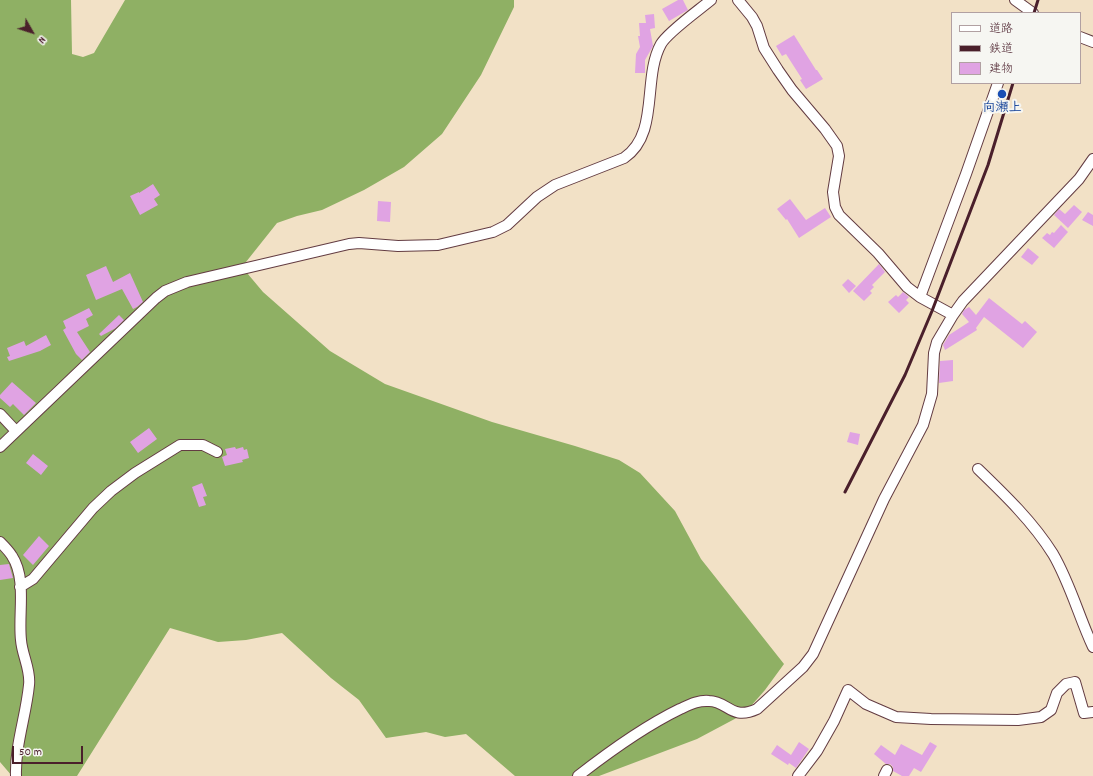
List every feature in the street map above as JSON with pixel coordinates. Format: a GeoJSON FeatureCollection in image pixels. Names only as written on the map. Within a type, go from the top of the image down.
{"type":"FeatureCollection","features":[{"type":"Feature","properties":{"kind":"street"},"geometry":{"type":"LineString","coordinates":[[0,446],[137,315],[165,291],[187,282],[349,244],[359,243],[398,246],[432,246],[448,244],[493,232],[507,225],[537,197],[555,185],[624,158],[634,151],[642,138],[646,122],[654,59],[662,42],[669,34],[711,0]]}},
{"type":"Feature","properties":{"kind":"street"},"geometry":{"type":"LineString","coordinates":[[738,0],[752,17],[761,36],[764,48],[778,70],[792,90],[826,129],[837,146],[839,156],[833,192],[835,207],[839,215],[878,253],[907,287],[920,297],[953,315]]}},
{"type":"Feature","properties":{"kind":"street"},"geometry":{"type":"LineString","coordinates":[[1019,6],[1031,12]]}},
{"type":"Feature","properties":{"kind":"street"},"geometry":{"type":"LineString","coordinates":[[1081,37],[1093,42]]}},
{"type":"Feature","properties":{"kind":"street"},"geometry":{"type":"LineString","coordinates":[[920,297],[998,84]]}},
{"type":"Feature","properties":{"kind":"street"},"geometry":{"type":"LineString","coordinates":[[578,776],[644,728],[694,703],[710,700],[739,713],[750,713],[757,709],[810,660],[884,499],[923,425],[932,394],[934,353],[937,342],[963,301],[1079,179],[1093,159]]}},
{"type":"Feature","properties":{"kind":"street"},"geometry":{"type":"LineString","coordinates":[[0,414],[16,431]]}},
{"type":"Feature","properties":{"kind":"street"},"geometry":{"type":"LineString","coordinates":[[20,587],[33,579],[93,508],[111,491],[134,473],[180,445],[203,445],[217,452]]}},
{"type":"Feature","properties":{"kind":"street"},"geometry":{"type":"LineString","coordinates":[[978,469],[1032,526],[1053,554],[1093,647]]}},
{"type":"Feature","properties":{"kind":"street"},"geometry":{"type":"LineString","coordinates":[[0,542],[12,555],[17,565],[22,601],[20,638],[29,679],[16,760],[16,776]]}},
{"type":"Feature","properties":{"kind":"street"},"geometry":{"type":"LineString","coordinates":[[798,776],[818,751],[848,690],[866,704],[896,716],[931,719],[1018,720],[1041,717],[1051,710],[1057,693],[1066,684],[1074,682],[1084,713],[1093,712]]}},
{"type":"Feature","properties":{"kind":"green space"},"geometry":{"type":"Polygon","coordinates":[[[0,0],[71,0],[72,54],[83,57],[94,53],[125,0],[514,0],[514,7],[481,75],[442,134],[404,167],[364,190],[322,210],[277,223],[242,267],[263,292],[330,351],[385,384],[492,422],[619,460],[640,473],[675,511],[701,559],[784,664],[765,690],[744,714],[697,739],[599,776],[515,776],[466,734],[445,737],[426,732],[386,738],[359,700],[331,678],[282,633],[246,640],[218,642],[170,628],[77,776],[12,776],[0,762],[0,0]]]}},
{"type":"Feature","properties":{"kind":"building"},"geometry":{"type":"Polygon","coordinates":[[[678,0],[683,0],[688,10],[669,21],[662,9],[678,0]]]}},
{"type":"Feature","properties":{"kind":"building"},"geometry":{"type":"Polygon","coordinates":[[[654,14],[655,28],[650,29],[653,46],[645,60],[645,73],[635,73],[636,54],[640,47],[638,36],[640,36],[639,23],[646,23],[645,15],[654,14]]]}},
{"type":"Feature","properties":{"kind":"building"},"geometry":{"type":"Polygon","coordinates":[[[794,35],[823,79],[806,89],[800,80],[802,79],[786,54],[782,56],[776,46],[794,35]]]}},
{"type":"Feature","properties":{"kind":"building"},"geometry":{"type":"Polygon","coordinates":[[[153,184],[160,195],[154,199],[158,205],[140,215],[130,196],[139,193],[153,184]]]}},
{"type":"Feature","properties":{"kind":"building"},"geometry":{"type":"Polygon","coordinates":[[[790,199],[806,220],[825,208],[831,217],[799,238],[787,219],[786,220],[777,209],[790,199]]]}},
{"type":"Feature","properties":{"kind":"building"},"geometry":{"type":"Polygon","coordinates":[[[378,201],[391,202],[390,222],[377,221],[378,201]]]}},
{"type":"Feature","properties":{"kind":"building"},"geometry":{"type":"Polygon","coordinates":[[[1074,205],[1082,212],[1068,228],[1054,215],[1059,209],[1065,214],[1074,205]]]}},
{"type":"Feature","properties":{"kind":"building"},"geometry":{"type":"Polygon","coordinates":[[[1088,212],[1093,215],[1093,226],[1082,220],[1088,212]]]}},
{"type":"Feature","properties":{"kind":"building"},"geometry":{"type":"Polygon","coordinates":[[[1061,225],[1068,232],[1054,248],[1042,238],[1047,233],[1050,235],[1052,232],[1054,233],[1061,225]]]}},
{"type":"Feature","properties":{"kind":"building"},"geometry":{"type":"Polygon","coordinates":[[[1028,248],[1039,257],[1032,265],[1021,257],[1028,248]]]}},
{"type":"Feature","properties":{"kind":"building"},"geometry":{"type":"Polygon","coordinates":[[[879,264],[885,272],[872,285],[874,287],[870,291],[872,293],[864,301],[853,291],[879,264]]]}},
{"type":"Feature","properties":{"kind":"building"},"geometry":{"type":"Polygon","coordinates":[[[106,266],[113,282],[130,273],[143,302],[133,309],[122,289],[96,300],[86,275],[106,266]]]}},
{"type":"Feature","properties":{"kind":"building"},"geometry":{"type":"Polygon","coordinates":[[[848,279],[856,286],[849,293],[842,285],[848,279]]]}},
{"type":"Feature","properties":{"kind":"building"},"geometry":{"type":"Polygon","coordinates":[[[903,292],[909,297],[906,300],[909,303],[899,313],[888,302],[896,295],[898,297],[903,292]]]}},
{"type":"Feature","properties":{"kind":"building"},"geometry":{"type":"Polygon","coordinates":[[[989,298],[1022,324],[1025,321],[1037,332],[1023,348],[984,317],[976,328],[977,330],[945,350],[943,345],[949,335],[969,322],[962,314],[964,310],[969,307],[976,315],[989,298]]]}},
{"type":"Feature","properties":{"kind":"building"},"geometry":{"type":"Polygon","coordinates":[[[89,308],[93,315],[86,319],[89,326],[77,332],[90,352],[82,360],[76,354],[63,330],[66,328],[63,321],[89,308]]]}},
{"type":"Feature","properties":{"kind":"building"},"geometry":{"type":"Polygon","coordinates":[[[119,315],[124,320],[116,328],[101,336],[99,334],[119,315]]]}},
{"type":"Feature","properties":{"kind":"building"},"geometry":{"type":"Polygon","coordinates":[[[46,335],[51,345],[40,351],[9,361],[7,357],[10,356],[7,348],[24,341],[26,346],[46,335]]]}},
{"type":"Feature","properties":{"kind":"building"},"geometry":{"type":"Polygon","coordinates":[[[953,360],[953,381],[939,383],[940,361],[953,360]]]}},
{"type":"Feature","properties":{"kind":"building"},"geometry":{"type":"Polygon","coordinates":[[[12,382],[36,403],[24,415],[13,404],[10,407],[0,398],[0,395],[12,382]]]}},
{"type":"Feature","properties":{"kind":"building"},"geometry":{"type":"Polygon","coordinates":[[[149,428],[157,439],[138,453],[130,442],[149,428]]]}},
{"type":"Feature","properties":{"kind":"building"},"geometry":{"type":"Polygon","coordinates":[[[850,432],[860,434],[858,445],[847,442],[850,432]]]}},
{"type":"Feature","properties":{"kind":"building"},"geometry":{"type":"Polygon","coordinates":[[[235,447],[236,449],[243,447],[244,450],[247,449],[249,458],[242,460],[243,462],[225,466],[222,457],[227,455],[225,449],[235,447]]]}},
{"type":"Feature","properties":{"kind":"building"},"geometry":{"type":"Polygon","coordinates":[[[33,454],[48,466],[41,475],[26,463],[33,454]]]}},
{"type":"Feature","properties":{"kind":"building"},"geometry":{"type":"Polygon","coordinates":[[[202,483],[207,496],[203,497],[206,505],[199,507],[192,487],[202,483]]]}},
{"type":"Feature","properties":{"kind":"building"},"geometry":{"type":"Polygon","coordinates":[[[39,536],[49,546],[33,565],[23,555],[39,536]]]}},
{"type":"Feature","properties":{"kind":"building"},"geometry":{"type":"Polygon","coordinates":[[[9,564],[13,578],[0,580],[0,565],[9,564]]]}},
{"type":"Feature","properties":{"kind":"building"},"geometry":{"type":"Polygon","coordinates":[[[799,742],[809,749],[796,768],[789,763],[788,765],[771,754],[777,745],[791,755],[799,742]]]}},
{"type":"Feature","properties":{"kind":"building"},"geometry":{"type":"Polygon","coordinates":[[[930,742],[937,746],[921,772],[914,768],[909,776],[902,776],[893,771],[893,767],[890,764],[886,764],[874,754],[881,745],[895,755],[901,744],[922,755],[930,742]]]}},
{"type":"Feature","properties":{"kind":"railway"},"geometry":{"type":"LineString","coordinates":[[1034,12],[1038,0]]}},
{"type":"Feature","properties":{"kind":"railway"},"geometry":{"type":"LineString","coordinates":[[845,492],[905,375],[932,311],[988,165],[1013,84]]}},
{"type":"Feature","properties":{"kind":"place","name":"向瀬上"},"geometry":{"type":"Point","coordinates":[1002,94]}}]}
